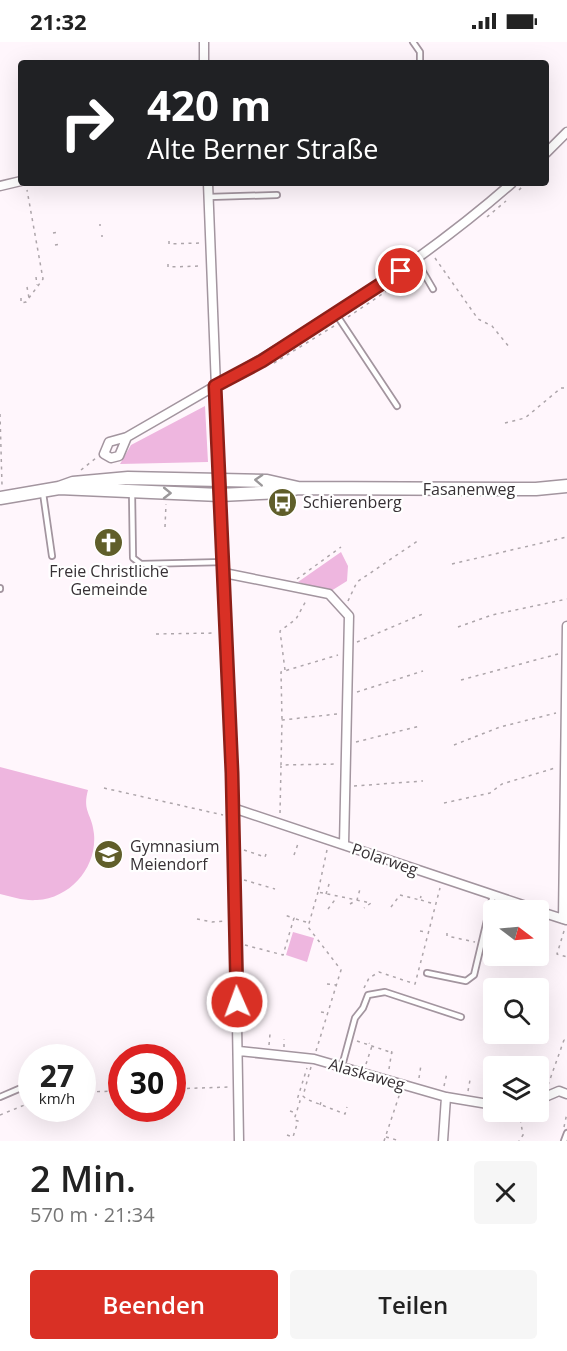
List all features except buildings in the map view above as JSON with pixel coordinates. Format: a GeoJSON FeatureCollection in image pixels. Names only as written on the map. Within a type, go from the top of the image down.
{"type":"FeatureCollection","features":[{"type":"Feature","properties":{"kind":"main road","name":"Fasanenweg"},"geometry":{"type":"LineString","coordinates":[[114,486],[219,479],[267,481],[298,488],[536,489],[567,486]]}},
{"type":"Feature","properties":{"kind":"main road","name":"Fasanenweg"},"geometry":{"type":"LineString","coordinates":[[114,486],[132,492],[220,495],[282,492],[298,488]]}},
{"type":"Feature","properties":{"kind":"main road"},"geometry":{"type":"LineString","coordinates":[[1,498],[59,488],[114,486]]}},
{"type":"Feature","properties":{"kind":"street"},"geometry":{"type":"LineString","coordinates":[[204,42],[204,60]]}},
{"type":"Feature","properties":{"kind":"street"},"geometry":{"type":"LineString","coordinates":[[549,150],[567,132]]}},
{"type":"Feature","properties":{"kind":"street"},"geometry":{"type":"LineString","coordinates":[[0,186],[18,182]]}},
{"type":"Feature","properties":{"kind":"street"},"geometry":{"type":"LineString","coordinates":[[208,186],[233,812],[239,1141]]}},
{"type":"Feature","properties":{"kind":"street"},"geometry":{"type":"LineString","coordinates":[[127,437],[122,450],[115,458],[106,456],[104,452],[109,442],[127,437],[262,361],[336,314],[473,218],[509,186]]}},
{"type":"Feature","properties":{"kind":"street"},"geometry":{"type":"LineString","coordinates":[[224,573],[289,584],[329,594],[349,616],[344,845]]}},
{"type":"Feature","properties":{"kind":"street"},"geometry":{"type":"LineString","coordinates":[[566,920],[567,626]]}},
{"type":"Feature","properties":{"kind":"street","name":"Polarweg"},"geometry":{"type":"LineString","coordinates":[[233,812],[302,831],[505,900]]}},
{"type":"Feature","properties":{"kind":"street","name":"Polarweg"},"geometry":{"type":"LineString","coordinates":[[549,915],[566,920]]}},
{"type":"Feature","properties":{"kind":"street","name":"Alaskaweg"},"geometry":{"type":"LineString","coordinates":[[238,1051],[312,1058],[444,1096],[483,1103]]}},
{"type":"Feature","properties":{"kind":"street"},"geometry":{"type":"LineString","coordinates":[[551,1095],[559,1091],[567,1094]]}},
{"type":"Feature","properties":{"kind":"street"},"geometry":{"type":"LineString","coordinates":[[444,1096],[444,1141]]}},
{"type":"Feature","properties":{"kind":"lane"},"geometry":{"type":"LineString","coordinates":[[413,42],[420,52],[420,60]]}},
{"type":"Feature","properties":{"kind":"lane"},"geometry":{"type":"LineString","coordinates":[[208,197],[277,195]]}},
{"type":"Feature","properties":{"kind":"lane"},"geometry":{"type":"LineString","coordinates":[[416,260],[433,289]]}},
{"type":"Feature","properties":{"kind":"lane"},"geometry":{"type":"LineString","coordinates":[[336,314],[397,406]]}},
{"type":"Feature","properties":{"kind":"lane"},"geometry":{"type":"LineString","coordinates":[[43,490],[52,556]]}},
{"type":"Feature","properties":{"kind":"lane"},"geometry":{"type":"LineString","coordinates":[[132,492],[133,558],[141,564],[224,562]]}},
{"type":"Feature","properties":{"kind":"lane"},"geometry":{"type":"LineString","coordinates":[[427,973],[466,981],[474,975],[493,896]]}},
{"type":"Feature","properties":{"kind":"lane"},"geometry":{"type":"LineString","coordinates":[[342,1066],[355,1018],[363,1008],[368,995],[374,992],[384,992],[461,1017]]}},
{"type":"Feature","properties":{"kind":"lane"},"geometry":{"type":"LineString","coordinates":[[0,1097],[18,1089]]}},
{"type":"Feature","properties":{"kind":"lane"},"geometry":{"type":"LineString","coordinates":[[564,1141],[567,1133]]}},
{"type":"Feature","properties":{"kind":"path"},"geometry":{"type":"LineString","coordinates":[[21,298],[21,303],[29,298],[43,279],[26,186]]}},
{"type":"Feature","properties":{"kind":"path"},"geometry":{"type":"LineString","coordinates":[[53,233],[58,232]]}},
{"type":"Feature","properties":{"kind":"path"},"geometry":{"type":"LineString","coordinates":[[169,242],[169,244],[210,242]]}},
{"type":"Feature","properties":{"kind":"path"},"geometry":{"type":"LineString","coordinates":[[55,245],[60,244]]}},
{"type":"Feature","properties":{"kind":"path"},"geometry":{"type":"LineString","coordinates":[[429,250],[478,319],[492,326],[510,348]]}},
{"type":"Feature","properties":{"kind":"path"},"geometry":{"type":"LineString","coordinates":[[168,264],[168,267],[211,266]]}},
{"type":"Feature","properties":{"kind":"path"},"geometry":{"type":"LineString","coordinates":[[36,277],[38,287]]}},
{"type":"Feature","properties":{"kind":"path"},"geometry":{"type":"LineString","coordinates":[[27,287],[29,298]]}},
{"type":"Feature","properties":{"kind":"path"},"geometry":{"type":"LineString","coordinates":[[505,423],[525,418],[561,388],[567,387]]}},
{"type":"Feature","properties":{"kind":"path"},"geometry":{"type":"LineString","coordinates":[[0,414],[1,498]]}},
{"type":"Feature","properties":{"kind":"path"},"geometry":{"type":"LineString","coordinates":[[77,474],[104,452]]}},
{"type":"Feature","properties":{"kind":"path"},"geometry":{"type":"LineString","coordinates":[[165,527],[166,494]]}},
{"type":"Feature","properties":{"kind":"path"},"geometry":{"type":"LineString","coordinates":[[452,564],[567,537]]}},
{"type":"Feature","properties":{"kind":"path"},"geometry":{"type":"LineString","coordinates":[[344,610],[357,582],[419,540]]}},
{"type":"Feature","properties":{"kind":"path"},"geometry":{"type":"LineString","coordinates":[[289,584],[341,547]]}},
{"type":"Feature","properties":{"kind":"path"},"geometry":{"type":"LineString","coordinates":[[285,671],[280,631],[296,619],[312,590]]}},
{"type":"Feature","properties":{"kind":"path"},"geometry":{"type":"LineString","coordinates":[[458,627],[492,615],[567,599]]}},
{"type":"Feature","properties":{"kind":"path"},"geometry":{"type":"LineString","coordinates":[[280,824],[281,672],[348,649],[425,613]]}},
{"type":"Feature","properties":{"kind":"path"},"geometry":{"type":"LineString","coordinates":[[193,628],[193,633]]}},
{"type":"Feature","properties":{"kind":"path"},"geometry":{"type":"LineString","coordinates":[[156,634],[226,632]]}},
{"type":"Feature","properties":{"kind":"path"},"geometry":{"type":"LineString","coordinates":[[461,680],[567,651]]}},
{"type":"Feature","properties":{"kind":"path"},"geometry":{"type":"LineString","coordinates":[[347,695],[423,671]]}},
{"type":"Feature","properties":{"kind":"path"},"geometry":{"type":"LineString","coordinates":[[454,745],[500,727],[566,711]]}},
{"type":"Feature","properties":{"kind":"path"},"geometry":{"type":"LineString","coordinates":[[282,720],[347,714]]}},
{"type":"Feature","properties":{"kind":"path"},"geometry":{"type":"LineString","coordinates":[[346,744],[420,726]]}},
{"type":"Feature","properties":{"kind":"path"},"geometry":{"type":"LineString","coordinates":[[281,765],[346,764]]}},
{"type":"Feature","properties":{"kind":"path"},"geometry":{"type":"LineString","coordinates":[[444,802],[490,793],[502,784],[565,765]]}},
{"type":"Feature","properties":{"kind":"path"},"geometry":{"type":"LineString","coordinates":[[344,787],[423,781]]}},
{"type":"Feature","properties":{"kind":"path"},"geometry":{"type":"LineString","coordinates":[[105,788],[135,796],[233,812]]}},
{"type":"Feature","properties":{"kind":"path"},"geometry":{"type":"LineString","coordinates":[[294,855],[302,831]]}},
{"type":"Feature","properties":{"kind":"path"},"geometry":{"type":"LineString","coordinates":[[287,1135],[292,1137],[298,1120],[294,1120],[300,1101],[296,1096],[328,1014],[341,970],[308,927],[329,840]]}},
{"type":"Feature","properties":{"kind":"path"},"geometry":{"type":"LineString","coordinates":[[234,847],[265,857],[266,854]]}},
{"type":"Feature","properties":{"kind":"path"},"geometry":{"type":"LineString","coordinates":[[235,877],[275,889]]}},
{"type":"Feature","properties":{"kind":"path"},"geometry":{"type":"LineString","coordinates":[[415,984],[443,879]]}},
{"type":"Feature","properties":{"kind":"path"},"geometry":{"type":"LineString","coordinates":[[326,894],[330,881]]}},
{"type":"Feature","properties":{"kind":"path"},"geometry":{"type":"LineString","coordinates":[[350,904],[357,900],[360,889]]}},
{"type":"Feature","properties":{"kind":"path"},"geometry":{"type":"LineString","coordinates":[[318,892],[371,903],[364,908]]}},
{"type":"Feature","properties":{"kind":"path"},"geometry":{"type":"LineString","coordinates":[[391,907],[400,895],[435,904]]}},
{"type":"Feature","properties":{"kind":"path"},"geometry":{"type":"LineString","coordinates":[[328,909],[338,896]]}},
{"type":"Feature","properties":{"kind":"path"},"geometry":{"type":"LineString","coordinates":[[420,900],[421,896]]}},
{"type":"Feature","properties":{"kind":"path"},"geometry":{"type":"LineString","coordinates":[[284,915],[309,923]]}},
{"type":"Feature","properties":{"kind":"path"},"geometry":{"type":"LineString","coordinates":[[235,942],[283,956],[294,918]]}},
{"type":"Feature","properties":{"kind":"path"},"geometry":{"type":"LineString","coordinates":[[196,919],[212,922],[235,920]]}},
{"type":"Feature","properties":{"kind":"path"},"geometry":{"type":"LineString","coordinates":[[566,920],[557,954],[567,957]]}},
{"type":"Feature","properties":{"kind":"path"},"geometry":{"type":"LineString","coordinates":[[420,931],[428,933]]}},
{"type":"Feature","properties":{"kind":"path"},"geometry":{"type":"LineString","coordinates":[[447,933],[447,936],[482,944]]}},
{"type":"Feature","properties":{"kind":"path"},"geometry":{"type":"LineString","coordinates":[[282,938],[288,939]]}},
{"type":"Feature","properties":{"kind":"path"},"geometry":{"type":"LineString","coordinates":[[562,959],[563,955]]}},
{"type":"Feature","properties":{"kind":"path"},"geometry":{"type":"LineString","coordinates":[[418,959],[422,960]]}},
{"type":"Feature","properties":{"kind":"path"},"geometry":{"type":"LineString","coordinates":[[327,984],[336,986]]}},
{"type":"Feature","properties":{"kind":"path"},"geometry":{"type":"LineString","coordinates":[[321,1012],[328,1014]]}},
{"type":"Feature","properties":{"kind":"path"},"geometry":{"type":"LineString","coordinates":[[269,1054],[270,1034]]}},
{"type":"Feature","properties":{"kind":"path"},"geometry":{"type":"LineString","coordinates":[[349,1038],[393,1053]]}},
{"type":"Feature","properties":{"kind":"path"},"geometry":{"type":"LineString","coordinates":[[551,1095],[548,1086],[564,1040],[562,1039]]}},
{"type":"Feature","properties":{"kind":"path"},"geometry":{"type":"LineString","coordinates":[[369,1043],[372,1046]]}},
{"type":"Feature","properties":{"kind":"path"},"geometry":{"type":"LineString","coordinates":[[363,1072],[372,1046]]}},
{"type":"Feature","properties":{"kind":"path"},"geometry":{"type":"LineString","coordinates":[[386,1079],[392,1050]]}},
{"type":"Feature","properties":{"kind":"path"},"geometry":{"type":"LineString","coordinates":[[312,1058],[303,1096],[309,1102],[345,1114],[347,1107]]}},
{"type":"Feature","properties":{"kind":"path"},"geometry":{"type":"LineString","coordinates":[[417,1088],[421,1065]]}},
{"type":"Feature","properties":{"kind":"path"},"geometry":{"type":"LineString","coordinates":[[444,1096],[447,1072]]}},
{"type":"Feature","properties":{"kind":"path"},"geometry":{"type":"LineString","coordinates":[[467,1100],[470,1080]]}},
{"type":"Feature","properties":{"kind":"path"},"geometry":{"type":"LineString","coordinates":[[384,1141],[403,1084]]}},
{"type":"Feature","properties":{"kind":"path"},"geometry":{"type":"LineString","coordinates":[[186,1089],[238,1087]]}},
{"type":"Feature","properties":{"kind":"path"},"geometry":{"type":"LineString","coordinates":[[319,1105],[322,1099]]}},
{"type":"Feature","properties":{"kind":"path"},"geometry":{"type":"LineString","coordinates":[[0,1115],[18,1108]]}},
{"type":"Feature","properties":{"kind":"path"},"geometry":{"type":"LineString","coordinates":[[290,1111],[296,1113]]}},
{"type":"Feature","properties":{"kind":"path"},"geometry":{"type":"LineString","coordinates":[[519,1141],[522,1140],[522,1122]]}},
{"type":"Feature","properties":{"kind":"path"},"geometry":{"type":"LineString","coordinates":[[386,1137],[400,1141]]}},
{"type":"Feature","properties":{"kind":"shaded area"},"geometry":{"type":"Polygon","coordinates":[[[205,406],[208,462],[120,464],[131,445],[205,406]]]}},
{"type":"Feature","properties":{"kind":"shaded area"},"geometry":{"type":"Polygon","coordinates":[[[341,552],[348,566],[347,581],[331,591],[298,582],[341,552]]]}},
{"type":"Feature","properties":{"kind":"shaded area"},"geometry":{"type":"Polygon","coordinates":[[[0,767],[88,790],[86,803],[94,834],[91,858],[79,879],[61,893],[37,900],[0,894],[0,767]]]}},
{"type":"Feature","properties":{"kind":"shaded area"},"geometry":{"type":"Polygon","coordinates":[[[293,932],[314,938],[307,962],[286,955],[293,932]]]}},
{"type":"Feature","properties":{"kind":"place","name":"Schierenberg"},"geometry":{"type":"Point","coordinates":[282,502]}},
{"type":"Feature","properties":{"kind":"place","name":"Freie Christliche Gemeinde"},"geometry":{"type":"Point","coordinates":[109,543]}},
{"type":"Feature","properties":{"kind":"place","name":"Gymnasium Meiendorf"},"geometry":{"type":"Point","coordinates":[109,855]}},
{"type":"Feature","properties":{"kind":"route"},"geometry":{"type":"LineString","coordinates":[[237,1002],[232,773],[215,386],[262,361],[401,271]]}}]}
